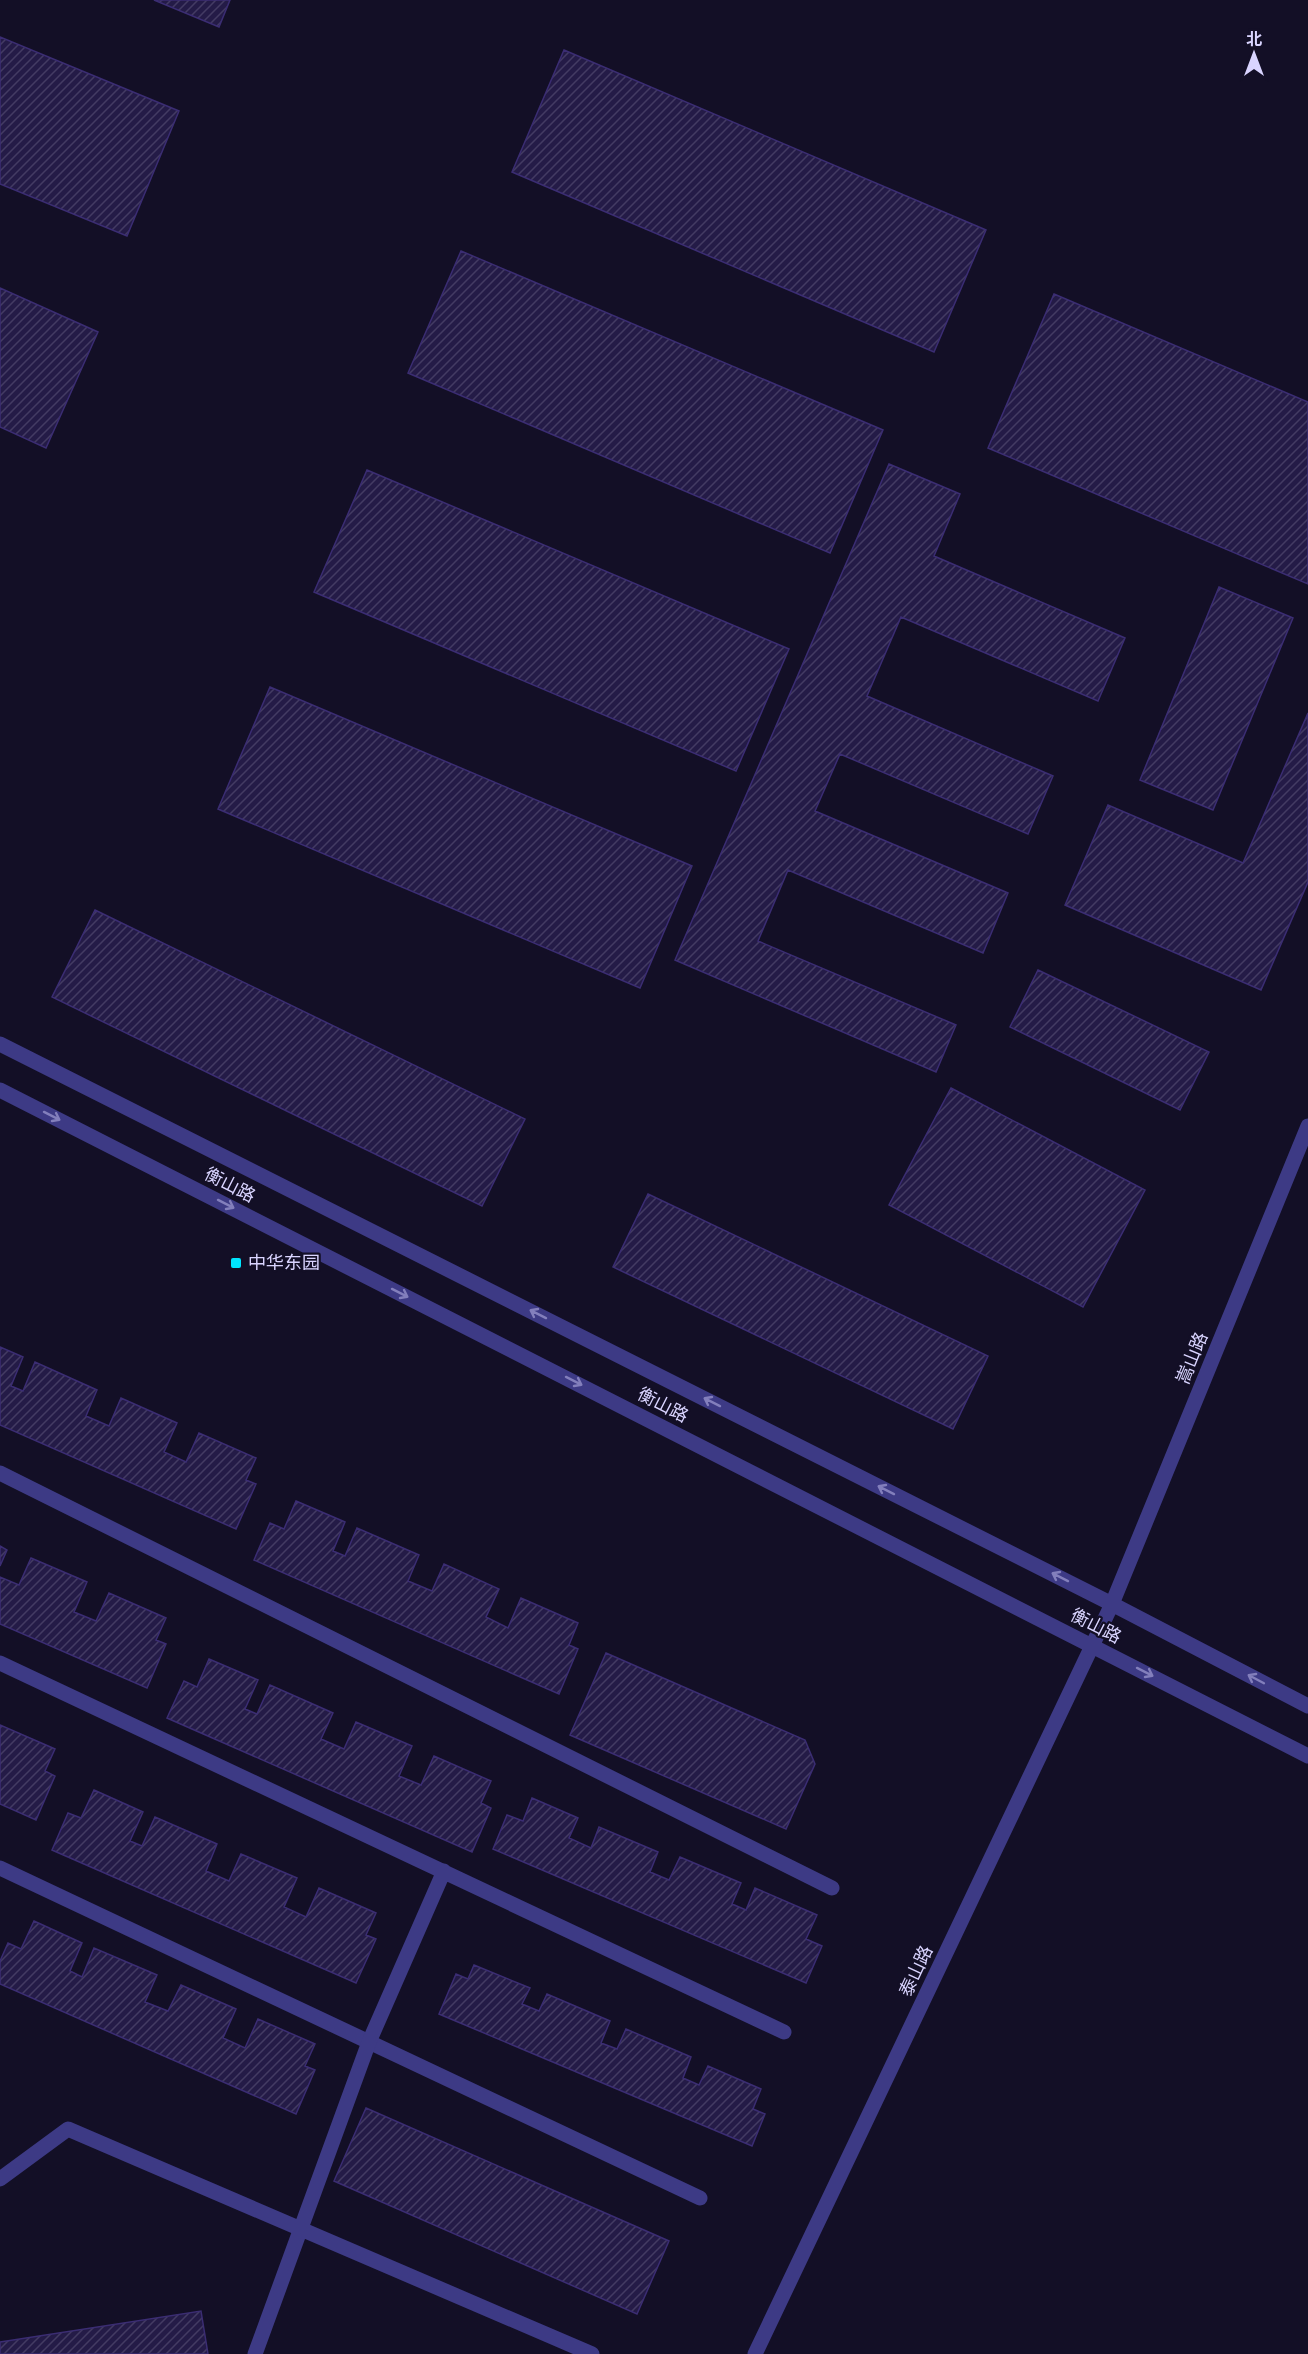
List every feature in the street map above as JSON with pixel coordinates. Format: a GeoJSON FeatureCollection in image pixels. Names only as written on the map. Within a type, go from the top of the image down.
{"type":"FeatureCollection","features":[{"type":"Feature","properties":{"kind":"street","name":"衡山路"},"geometry":{"type":"LineString","coordinates":[[0,1044],[1112,1604],[1308,1706]]}},
{"type":"Feature","properties":{"kind":"street","name":"衡山路"},"geometry":{"type":"LineString","coordinates":[[0,1090],[1308,1756]]}},
{"type":"Feature","properties":{"kind":"street","name":"嵩山路"},"geometry":{"type":"LineString","coordinates":[[1112,1604],[1308,1126]]}},
{"type":"Feature","properties":{"kind":"street"},"geometry":{"type":"LineString","coordinates":[[0,1473],[832,1888]]}},
{"type":"Feature","properties":{"kind":"street","name":"泰山路"},"geometry":{"type":"LineString","coordinates":[[755,2354],[1112,1604]]}},
{"type":"Feature","properties":{"kind":"street"},"geometry":{"type":"LineString","coordinates":[[0,1663],[784,2032]]}},
{"type":"Feature","properties":{"kind":"street"},"geometry":{"type":"LineString","coordinates":[[0,1868],[700,2199]]}},
{"type":"Feature","properties":{"kind":"street"},"geometry":{"type":"LineString","coordinates":[[255,2354],[369,2042],[444,1871]]}},
{"type":"Feature","properties":{"kind":"street"},"geometry":{"type":"LineString","coordinates":[[0,2179],[68,2129],[592,2354]]}},
{"type":"Feature","properties":{"kind":"building"},"geometry":{"type":"Polygon","coordinates":[[[154,0],[230,0],[219,27],[154,0]]]}},
{"type":"Feature","properties":{"kind":"building"},"geometry":{"type":"Polygon","coordinates":[[[0,37],[179,111],[127,236],[0,184],[0,37]]]}},
{"type":"Feature","properties":{"kind":"building"},"geometry":{"type":"Polygon","coordinates":[[[564,50],[986,230],[934,352],[512,172],[564,50]]]}},
{"type":"Feature","properties":{"kind":"building"},"geometry":{"type":"Polygon","coordinates":[[[461,251],[883,430],[830,553],[408,373],[461,251]]]}},
{"type":"Feature","properties":{"kind":"building"},"geometry":{"type":"Polygon","coordinates":[[[0,288],[98,332],[46,448],[0,427],[0,288]]]}},
{"type":"Feature","properties":{"kind":"building"},"geometry":{"type":"Polygon","coordinates":[[[1054,294],[1308,402],[1308,584],[988,448],[1054,294]]]}},
{"type":"Feature","properties":{"kind":"building"},"geometry":{"type":"Polygon","coordinates":[[[889,464],[960,494],[934,556],[1125,638],[1098,701],[901,617],[867,696],[1053,776],[1028,834],[840,754],[815,811],[1008,893],[983,953],[788,870],[758,941],[956,1025],[936,1072],[675,960],[889,464]]]}},
{"type":"Feature","properties":{"kind":"building"},"geometry":{"type":"Polygon","coordinates":[[[367,470],[789,649],[736,771],[314,592],[367,470]]]}},
{"type":"Feature","properties":{"kind":"building"},"geometry":{"type":"Polygon","coordinates":[[[1219,587],[1293,618],[1213,810],[1140,780],[1219,587]]]}},
{"type":"Feature","properties":{"kind":"building"},"geometry":{"type":"Polygon","coordinates":[[[270,687],[692,866],[640,988],[218,809],[270,687]]]}},
{"type":"Feature","properties":{"kind":"building"},"geometry":{"type":"Polygon","coordinates":[[[1308,713],[1308,882],[1261,990],[1065,905],[1108,805],[1243,863],[1308,713]]]}},
{"type":"Feature","properties":{"kind":"building"},"geometry":{"type":"Polygon","coordinates":[[[95,910],[525,1119],[482,1206],[52,997],[95,910]]]}},
{"type":"Feature","properties":{"kind":"building"},"geometry":{"type":"Polygon","coordinates":[[[1038,970],[1209,1052],[1180,1110],[1010,1027],[1038,970]]]}},
{"type":"Feature","properties":{"kind":"building"},"geometry":{"type":"Polygon","coordinates":[[[951,1088],[1145,1190],[1083,1307],[889,1205],[951,1088]]]}},
{"type":"Feature","properties":{"kind":"building"},"geometry":{"type":"Polygon","coordinates":[[[648,1194],[988,1356],[953,1429],[613,1267],[648,1194]]]}},
{"type":"Feature","properties":{"kind":"building"},"geometry":{"type":"Polygon","coordinates":[[[0,1347],[23,1357],[11,1386],[23,1391],[35,1362],[97,1390],[86,1416],[109,1426],[121,1398],[177,1423],[164,1452],[186,1462],[199,1433],[256,1458],[246,1480],[256,1484],[236,1529],[0,1425],[0,1347]]]}},
{"type":"Feature","properties":{"kind":"building"},"geometry":{"type":"Polygon","coordinates":[[[296,1501],[345,1522],[333,1551],[345,1556],[357,1528],[419,1555],[408,1581],[432,1591],[444,1564],[499,1589],[486,1617],[508,1628],[521,1598],[578,1623],[569,1645],[578,1649],[559,1694],[254,1560],[270,1523],[284,1529],[296,1501]]]}},
{"type":"Feature","properties":{"kind":"building"},"geometry":{"type":"Polygon","coordinates":[[[0,1546],[7,1550],[0,1566],[0,1546]]]}},
{"type":"Feature","properties":{"kind":"building"},"geometry":{"type":"Polygon","coordinates":[[[31,1558],[87,1582],[74,1612],[96,1621],[109,1593],[166,1618],[156,1640],[166,1644],[147,1688],[0,1624],[0,1577],[19,1585],[31,1558]]]}},
{"type":"Feature","properties":{"kind":"building"},"geometry":{"type":"Polygon","coordinates":[[[606,1653],[805,1740],[815,1764],[786,1829],[570,1735],[606,1653]]]}},
{"type":"Feature","properties":{"kind":"building"},"geometry":{"type":"Polygon","coordinates":[[[209,1659],[258,1680],[245,1709],[257,1714],[270,1685],[333,1713],[321,1739],[344,1749],[356,1722],[412,1746],[399,1776],[421,1785],[434,1756],[491,1781],[481,1803],[491,1808],[472,1852],[167,1718],[184,1681],[197,1687],[209,1659]]]}},
{"type":"Feature","properties":{"kind":"building"},"geometry":{"type":"Polygon","coordinates":[[[0,1725],[55,1749],[45,1771],[55,1776],[36,1820],[0,1804],[0,1725]]]}},
{"type":"Feature","properties":{"kind":"building"},"geometry":{"type":"Polygon","coordinates":[[[94,1790],[143,1812],[130,1841],[142,1846],[155,1817],[217,1844],[206,1871],[229,1881],[241,1854],[297,1878],[284,1907],[306,1917],[319,1888],[376,1913],[366,1935],[376,1939],[356,1983],[52,1850],[68,1813],[81,1818],[94,1790]]]}},
{"type":"Feature","properties":{"kind":"building"},"geometry":{"type":"Polygon","coordinates":[[[532,1798],[578,1818],[569,1838],[591,1848],[599,1827],[658,1852],[650,1872],[669,1880],[680,1857],[741,1883],[732,1904],[746,1910],[755,1888],[817,1915],[806,1939],[822,1946],[806,1983],[493,1849],[507,1815],[523,1821],[532,1798]]]}},
{"type":"Feature","properties":{"kind":"building"},"geometry":{"type":"Polygon","coordinates":[[[34,1921],[82,1943],[70,1971],[82,1977],[94,1948],[157,1975],[145,2002],[168,2011],[181,1985],[236,2009],[223,2038],[245,2048],[258,2019],[315,2044],[305,2066],[315,2070],[296,2114],[0,1984],[0,1961],[8,1943],[21,1949],[34,1921]]]}},
{"type":"Feature","properties":{"kind":"building"},"geometry":{"type":"Polygon","coordinates":[[[474,1965],[530,1988],[522,2004],[539,2011],[547,1994],[610,2021],[601,2043],[617,2049],[626,2029],[691,2057],[683,2078],[699,2085],[708,2066],[761,2089],[753,2109],[765,2114],[752,2146],[439,2014],[456,1974],[468,1979],[474,1965]]]}},
{"type":"Feature","properties":{"kind":"building"},"geometry":{"type":"Polygon","coordinates":[[[366,2108],[669,2241],[637,2314],[334,2181],[366,2108]]]}},
{"type":"Feature","properties":{"kind":"building"},"geometry":{"type":"Polygon","coordinates":[[[201,2311],[208,2354],[0,2354],[0,2342],[201,2311]]]}},
{"type":"Feature","properties":{"kind":"place","name":"中华东园"},"geometry":{"type":"Point","coordinates":[236,1263]}}]}
